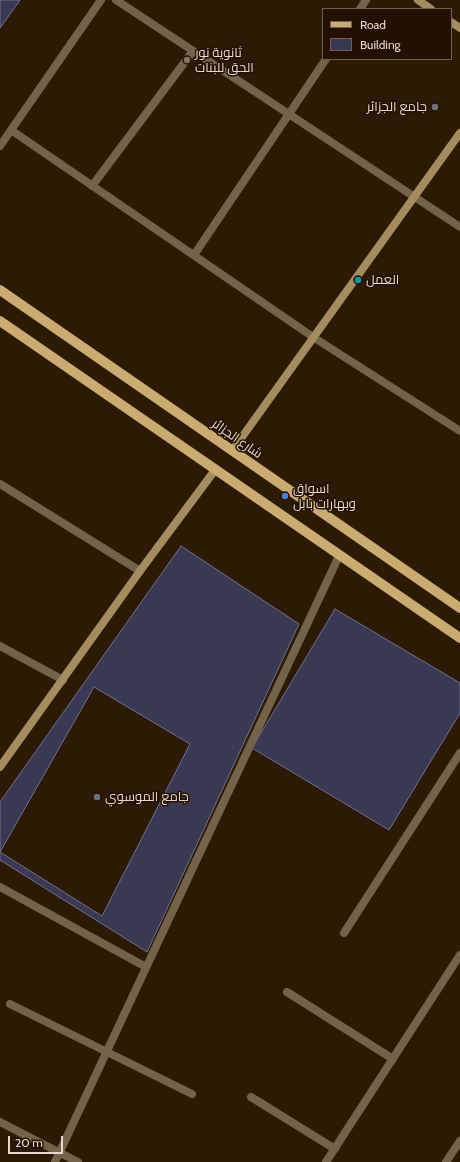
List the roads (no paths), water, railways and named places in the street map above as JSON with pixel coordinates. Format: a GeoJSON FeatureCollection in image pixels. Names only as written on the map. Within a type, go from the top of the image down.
{"type":"FeatureCollection","features":[{"type":"Feature","properties":{"kind":"main road","name":"شارع الجزائر"},"geometry":{"type":"LineString","coordinates":[[0,290],[460,608]]}},
{"type":"Feature","properties":{"kind":"main road"},"geometry":{"type":"LineString","coordinates":[[0,321],[460,638]]}},
{"type":"Feature","properties":{"kind":"street"},"geometry":{"type":"LineString","coordinates":[[0,146],[101,0]]}},
{"type":"Feature","properties":{"kind":"street"},"geometry":{"type":"LineString","coordinates":[[116,0],[460,227]]}},
{"type":"Feature","properties":{"kind":"street"},"geometry":{"type":"LineString","coordinates":[[418,0],[430,8]]}},
{"type":"Feature","properties":{"kind":"street"},"geometry":{"type":"LineString","coordinates":[[92,186],[193,51]]}},
{"type":"Feature","properties":{"kind":"street"},"geometry":{"type":"LineString","coordinates":[[194,255],[325,60]]}},
{"type":"Feature","properties":{"kind":"street"},"geometry":{"type":"LineString","coordinates":[[11,130],[313,337],[460,431]]}},
{"type":"Feature","properties":{"kind":"street"},"geometry":{"type":"LineString","coordinates":[[232,451],[460,133]]}},
{"type":"Feature","properties":{"kind":"street"},"geometry":{"type":"LineString","coordinates":[[0,768],[140,571],[215,470]]}},
{"type":"Feature","properties":{"kind":"street"},"geometry":{"type":"LineString","coordinates":[[0,484],[140,571]]}},
{"type":"Feature","properties":{"kind":"street"},"geometry":{"type":"LineString","coordinates":[[55,1162],[340,556]]}},
{"type":"Feature","properties":{"kind":"street"},"geometry":{"type":"LineString","coordinates":[[0,646],[62,680]]}},
{"type":"Feature","properties":{"kind":"street"},"geometry":{"type":"LineString","coordinates":[[344,933],[460,753]]}},
{"type":"Feature","properties":{"kind":"street"},"geometry":{"type":"LineString","coordinates":[[0,887],[146,967]]}},
{"type":"Feature","properties":{"kind":"street"},"geometry":{"type":"LineString","coordinates":[[326,1162],[460,955]]}},
{"type":"Feature","properties":{"kind":"street"},"geometry":{"type":"LineString","coordinates":[[287,992],[393,1059]]}},
{"type":"Feature","properties":{"kind":"street"},"geometry":{"type":"LineString","coordinates":[[10,1004],[192,1094]]}},
{"type":"Feature","properties":{"kind":"street"},"geometry":{"type":"LineString","coordinates":[[251,1098],[335,1149]]}},
{"type":"Feature","properties":{"kind":"street"},"geometry":{"type":"LineString","coordinates":[[0,1122],[78,1162]]}},
{"type":"Feature","properties":{"kind":"street"},"geometry":{"type":"LineString","coordinates":[[446,1162],[460,1141]]}},
{"type":"Feature","properties":{"kind":"place","name":"ثانوية نور الحق للبنات"},"geometry":{"type":"Point","coordinates":[187,60]}},
{"type":"Feature","properties":{"kind":"place","name":"جامع الجزائر"},"geometry":{"type":"Point","coordinates":[435,107]}},
{"type":"Feature","properties":{"kind":"place","name":"العمل"},"geometry":{"type":"Point","coordinates":[358,280]}},
{"type":"Feature","properties":{"kind":"place","name":"اسواق وبهارات بابل"},"geometry":{"type":"Point","coordinates":[285,496]}},
{"type":"Feature","properties":{"kind":"place","name":"جامع الموسوي"},"geometry":{"type":"Point","coordinates":[97,797]}}]}
